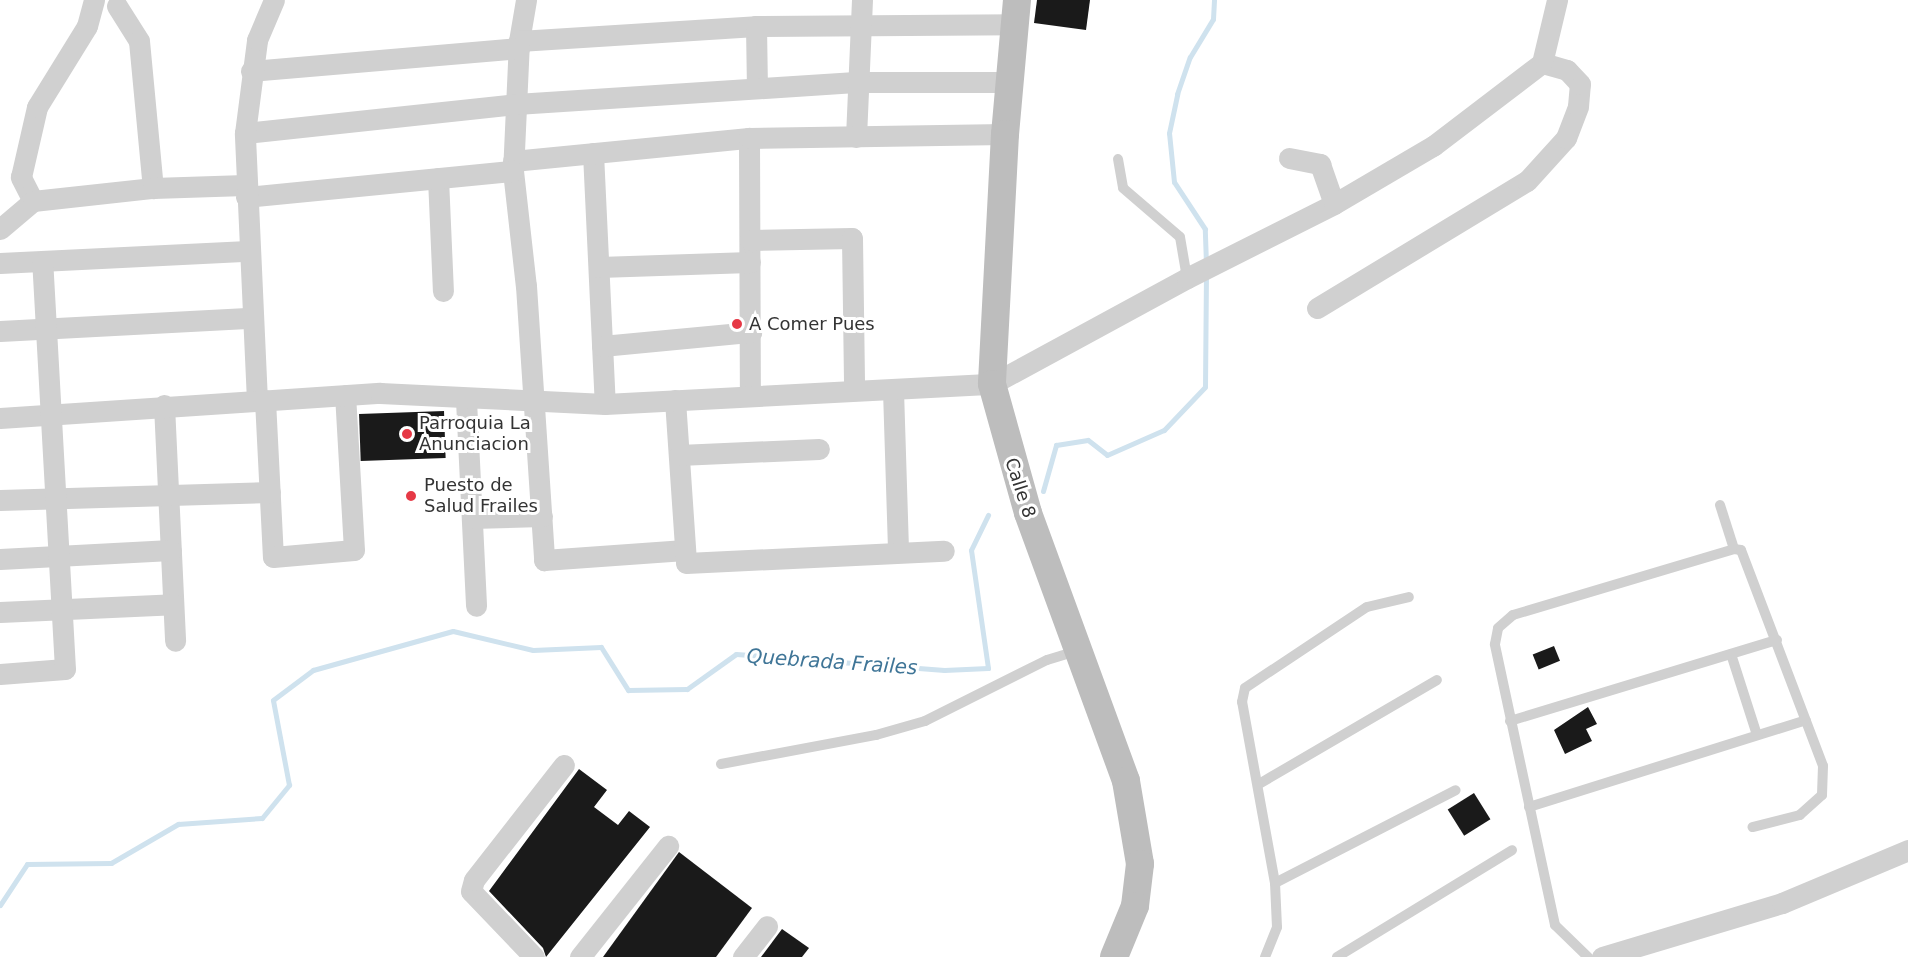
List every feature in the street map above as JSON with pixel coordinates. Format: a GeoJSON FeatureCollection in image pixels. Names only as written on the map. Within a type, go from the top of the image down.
{"type":"FeatureCollection","features":[{"type":"Feature","properties":{"kind":"street"},"geometry":{"type":"LineString","coordinates":[[274,0],[257,40],[251,71],[245,134],[245,191],[252,318],[270,492],[273,557],[354,550],[345,395]]}},
{"type":"Feature","properties":{"kind":"street"},"geometry":{"type":"LineString","coordinates":[[526,0],[519,44],[513,166],[536,403],[544,560],[685,550]]}},
{"type":"Feature","properties":{"kind":"street"},"geometry":{"type":"LineString","coordinates":[[856,136],[862,0]]}},
{"type":"Feature","properties":{"kind":"street"},"geometry":{"type":"LineString","coordinates":[[0,418],[164,405],[380,393],[466,400],[604,404],[750,394],[893,390],[992,384],[1192,276],[1334,204],[1433,146],[1542,63],[1557,0]]}},
{"type":"Feature","properties":{"kind":"street"},"geometry":{"type":"LineString","coordinates":[[33,201],[21,177],[37,107],[92,9],[121,3],[139,41],[153,188]]}},
{"type":"Feature","properties":{"kind":"street"},"geometry":{"type":"LineString","coordinates":[[251,71],[519,44],[756,26],[862,23],[1017,12]]}},
{"type":"Feature","properties":{"kind":"street","name":"Calle 8"},"geometry":{"type":"LineString","coordinates":[[1017,12],[1005,134],[992,384],[1028,513],[1076,651],[1126,781],[1140,864],[1135,906],[1119,955]]}},
{"type":"Feature","properties":{"kind":"street"},"geometry":{"type":"LineString","coordinates":[[756,26],[758,88]]}},
{"type":"Feature","properties":{"kind":"street"},"geometry":{"type":"LineString","coordinates":[[1317,308],[1527,181],[1566,138],[1578,106],[1580,84],[1567,70],[1542,63]]}},
{"type":"Feature","properties":{"kind":"street"},"geometry":{"type":"LineString","coordinates":[[245,134],[516,104],[859,82],[1010,82]]}},
{"type":"Feature","properties":{"kind":"street"},"geometry":{"type":"LineString","coordinates":[[0,229],[33,201],[153,188],[245,191],[438,178],[593,153],[749,138],[1005,134]]}},
{"type":"Feature","properties":{"kind":"street"},"geometry":{"type":"LineString","coordinates":[[749,138],[750,394]]}},
{"type":"Feature","properties":{"kind":"street"},"geometry":{"type":"LineString","coordinates":[[593,153],[604,404]]}},
{"type":"Feature","properties":{"kind":"street"},"geometry":{"type":"LineString","coordinates":[[1289,158],[1330,164],[1334,204]]}},
{"type":"Feature","properties":{"kind":"street"},"geometry":{"type":"LineString","coordinates":[[438,178],[443,291]]}},
{"type":"Feature","properties":{"kind":"street"},"geometry":{"type":"LineString","coordinates":[[750,240],[852,238],[854,390]]}},
{"type":"Feature","properties":{"kind":"street"},"geometry":{"type":"LineString","coordinates":[[0,263],[248,251]]}},
{"type":"Feature","properties":{"kind":"street"},"geometry":{"type":"LineString","coordinates":[[0,674],[65,669],[42,262]]}},
{"type":"Feature","properties":{"kind":"street"},"geometry":{"type":"LineString","coordinates":[[599,267],[750,262]]}},
{"type":"Feature","properties":{"kind":"street"},"geometry":{"type":"LineString","coordinates":[[0,331],[252,318]]}},
{"type":"Feature","properties":{"kind":"street"},"geometry":{"type":"LineString","coordinates":[[602,346],[751,332]]}},
{"type":"Feature","properties":{"kind":"street"},"geometry":{"type":"LineString","coordinates":[[893,390],[898,552]]}},
{"type":"Feature","properties":{"kind":"street"},"geometry":{"type":"LineString","coordinates":[[466,400],[476,606]]}},
{"type":"Feature","properties":{"kind":"street"},"geometry":{"type":"LineString","coordinates":[[675,400],[686,563],[944,551]]}},
{"type":"Feature","properties":{"kind":"street"},"geometry":{"type":"LineString","coordinates":[[164,405],[175,641]]}},
{"type":"Feature","properties":{"kind":"street"},"geometry":{"type":"LineString","coordinates":[[679,455],[819,449]]}},
{"type":"Feature","properties":{"kind":"street"},"geometry":{"type":"LineString","coordinates":[[0,500],[270,492]]}},
{"type":"Feature","properties":{"kind":"street"},"geometry":{"type":"LineString","coordinates":[[472,518],[542,516]]}},
{"type":"Feature","properties":{"kind":"street"},"geometry":{"type":"LineString","coordinates":[[0,559],[171,550]]}},
{"type":"Feature","properties":{"kind":"street"},"geometry":{"type":"LineString","coordinates":[[0,612],[62,607],[173,604]]}},
{"type":"Feature","properties":{"kind":"street"},"geometry":{"type":"LineString","coordinates":[[534,957],[471,891],[474,880],[564,765]]}},
{"type":"Feature","properties":{"kind":"street"},"geometry":{"type":"LineString","coordinates":[[580,957],[668,846]]}},
{"type":"Feature","properties":{"kind":"street"},"geometry":{"type":"LineString","coordinates":[[1602,957],[1782,903],[1884,863],[1908,850]]}},
{"type":"Feature","properties":{"kind":"street"},"geometry":{"type":"LineString","coordinates":[[743,957],[767,926]]}},
{"type":"Feature","properties":{"kind":"lane"},"geometry":{"type":"LineString","coordinates":[[1118,159],[1123,188],[1180,237],[1192,276]]}},
{"type":"Feature","properties":{"kind":"lane"},"geometry":{"type":"LineString","coordinates":[[1720,505],[1734,549]]}},
{"type":"Feature","properties":{"kind":"lane"},"geometry":{"type":"LineString","coordinates":[[1588,957],[1555,925],[1510,721],[1495,644],[1498,628],[1513,615],[1734,549],[1741,550],[1778,640],[1823,766],[1822,795],[1800,815],[1753,827]]}},
{"type":"Feature","properties":{"kind":"lane"},"geometry":{"type":"LineString","coordinates":[[1265,957],[1277,927],[1275,883],[1259,784],[1242,702],[1245,688],[1367,607],[1409,597]]}},
{"type":"Feature","properties":{"kind":"lane"},"geometry":{"type":"LineString","coordinates":[[1510,721],[1778,640]]}},
{"type":"Feature","properties":{"kind":"lane"},"geometry":{"type":"LineString","coordinates":[[722,764],[876,735],[925,721],[1047,660],[1076,651]]}},
{"type":"Feature","properties":{"kind":"lane"},"geometry":{"type":"LineString","coordinates":[[1731,654],[1757,735]]}},
{"type":"Feature","properties":{"kind":"lane"},"geometry":{"type":"LineString","coordinates":[[1259,784],[1437,680]]}},
{"type":"Feature","properties":{"kind":"lane"},"geometry":{"type":"LineString","coordinates":[[1529,807],[1806,720]]}},
{"type":"Feature","properties":{"kind":"lane"},"geometry":{"type":"LineString","coordinates":[[1275,883],[1456,790]]}},
{"type":"Feature","properties":{"kind":"lane"},"geometry":{"type":"LineString","coordinates":[[1337,957],[1512,850]]}},
{"type":"Feature","properties":{"kind":"building"},"geometry":{"type":"Polygon","coordinates":[[[1037,0],[1090,0],[1086,30],[1034,23],[1037,0]]]}},
{"type":"Feature","properties":{"kind":"building"},"geometry":{"type":"Polygon","coordinates":[[[444,411],[446,458],[361,461],[359,414],[444,411]]]}},
{"type":"Feature","properties":{"kind":"building"},"geometry":{"type":"Polygon","coordinates":[[[1554,646],[1560,661],[1539,669],[1533,655],[1554,646]]]}},
{"type":"Feature","properties":{"kind":"building"},"geometry":{"type":"Polygon","coordinates":[[[1588,707],[1597,724],[1586,729],[1592,741],[1565,754],[1554,730],[1588,707]]]}},
{"type":"Feature","properties":{"kind":"building"},"geometry":{"type":"Polygon","coordinates":[[[579,769],[607,790],[594,807],[618,825],[629,811],[650,827],[546,957],[543,948],[489,891],[579,769]]]}},
{"type":"Feature","properties":{"kind":"building"},"geometry":{"type":"Polygon","coordinates":[[[1474,793],[1490,819],[1464,836],[1448,809],[1474,793]]]}},
{"type":"Feature","properties":{"kind":"building"},"geometry":{"type":"Polygon","coordinates":[[[679,852],[752,908],[716,957],[603,957],[679,852]]]}},
{"type":"Feature","properties":{"kind":"building"},"geometry":{"type":"Polygon","coordinates":[[[782,929],[809,948],[802,957],[761,957],[782,929]]]}},
{"type":"Feature","properties":{"kind":"waterway","name":"Quebrada Frailes"},"geometry":{"type":"LineString","coordinates":[[1206,264],[1205,229],[1174,182],[1169,133],[1177,94],[1190,57],[1213,19],[1214,0]]}},
{"type":"Feature","properties":{"kind":"waterway","name":"Quebrada Frailes"},"geometry":{"type":"LineString","coordinates":[[1043,491],[1056,445],[1088,440],[1107,455],[1164,430],[1205,387],[1206,273]]}},
{"type":"Feature","properties":{"kind":"waterway","name":"Quebrada Frailes"},"geometry":{"type":"LineString","coordinates":[[0,905],[27,864],[111,863],[178,824],[262,818],[289,785],[273,700],[313,670],[453,631],[533,650],[601,647],[628,690],[687,689],[736,654],[944,670],[988,668],[971,550],[988,515]]}},
{"type":"Feature","properties":{"kind":"place","name":"A Comer Pues"},"geometry":{"type":"Point","coordinates":[737,324]}},
{"type":"Feature","properties":{"kind":"place","name":"Parroquia La Anunciacion"},"geometry":{"type":"Point","coordinates":[407,434]}},
{"type":"Feature","properties":{"kind":"place","name":"Puesto de Salud Frailes"},"geometry":{"type":"Point","coordinates":[411,496]}}]}
